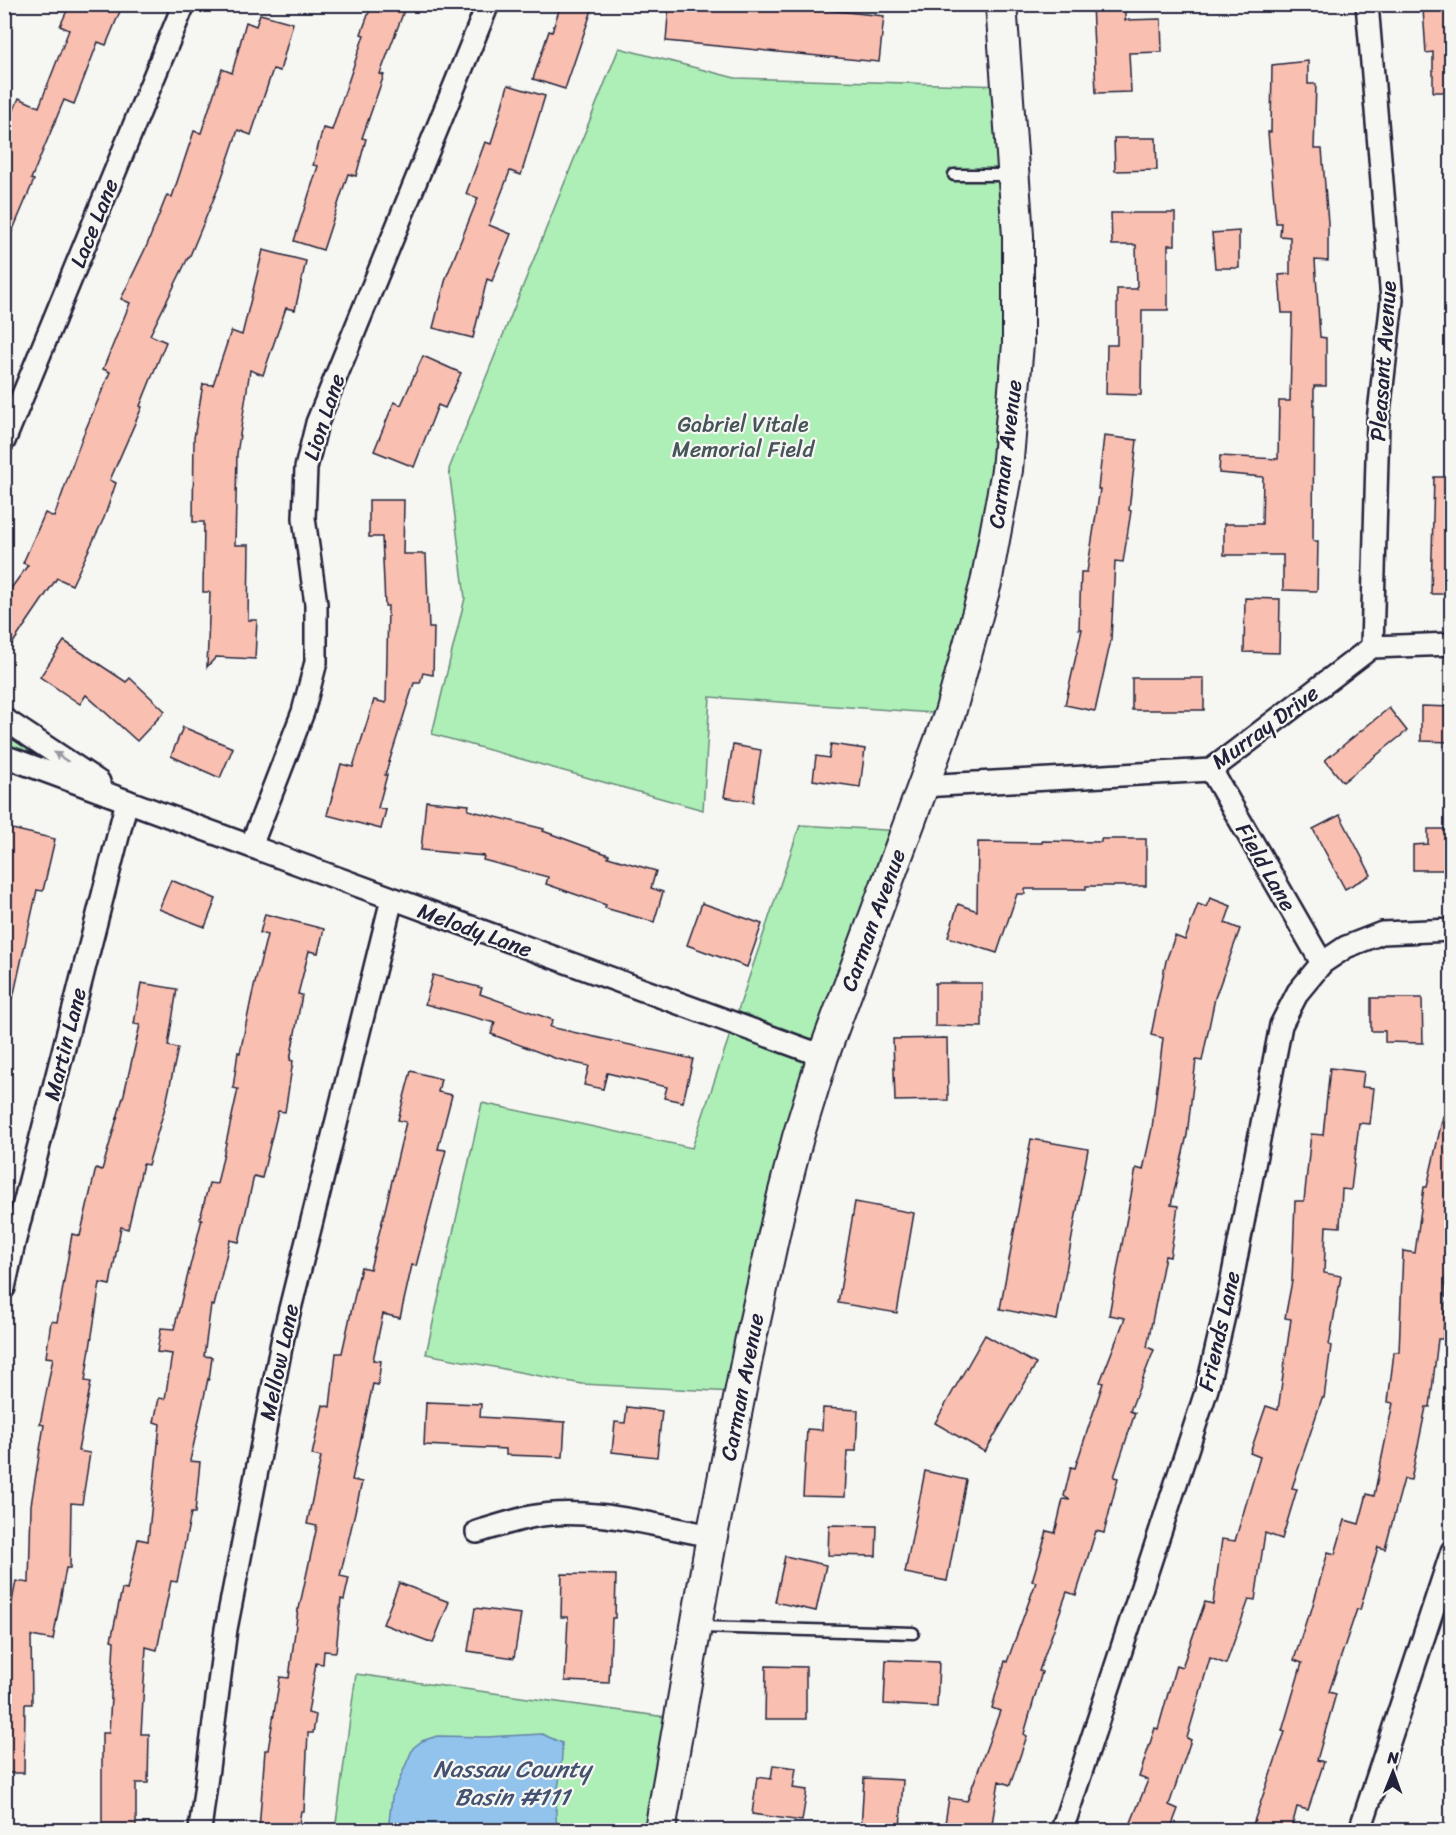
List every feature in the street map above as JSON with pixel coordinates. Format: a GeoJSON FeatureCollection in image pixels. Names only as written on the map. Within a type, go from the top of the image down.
{"type":"FeatureCollection","features":[{"type":"Feature","properties":{"kind":"main road","name":"Carman Avenue"},"geometry":{"type":"LineString","coordinates":[[660,1830],[712,1536],[750,1342],[798,1137],[823,1056],[950,713],[986,583],[1006,470],[1018,344],[1018,236],[1015,175],[1001,4]]}},
{"type":"Feature","properties":{"kind":"street","name":"Lace Lane"},"geometry":{"type":"LineString","coordinates":[[4,441],[184,4]]}},
{"type":"Feature","properties":{"kind":"street","name":"Lion Lane"},"geometry":{"type":"LineString","coordinates":[[251,846],[303,712],[316,663],[316,604],[304,518],[306,468],[317,423],[488,4]]}},
{"type":"Feature","properties":{"kind":"street","name":"Pleasant Avenue"},"geometry":{"type":"LineString","coordinates":[[1367,4],[1392,300],[1378,421],[1372,647]]}},
{"type":"Feature","properties":{"kind":"street"},"geometry":{"type":"LineString","coordinates":[[1372,647],[1452,644]]}},
{"type":"Feature","properties":{"kind":"street","name":"Murray Drive"},"geometry":{"type":"LineString","coordinates":[[922,786],[1211,770],[1372,647]]}},
{"type":"Feature","properties":{"kind":"street","name":"Melody Lane"},"geometry":{"type":"LineString","coordinates":[[4,719],[127,801]]}},
{"type":"Feature","properties":{"kind":"street","name":"Melody Lane"},"geometry":{"type":"LineString","coordinates":[[4,756],[823,1056]]}},
{"type":"Feature","properties":{"kind":"street","name":"Field Lane"},"geometry":{"type":"LineString","coordinates":[[1211,770],[1322,963]]}},
{"type":"Feature","properties":{"kind":"street","name":"Martin Lane"},"geometry":{"type":"LineString","coordinates":[[4,1288],[16,1232],[127,801]]}},
{"type":"Feature","properties":{"kind":"street","name":"Mellow Lane"},"geometry":{"type":"LineString","coordinates":[[200,1830],[226,1629],[283,1337],[392,900]]}},
{"type":"Feature","properties":{"kind":"street","name":"Friends Lane"},"geometry":{"type":"LineString","coordinates":[[1062,1830],[1207,1389],[1230,1290],[1281,1025],[1298,992],[1322,963],[1346,947],[1382,933],[1452,930]]}},
{"type":"Feature","properties":{"kind":"street"},"geometry":{"type":"LineString","coordinates":[[477,1532],[531,1517],[558,1514],[602,1516],[712,1536]]}},
{"type":"Feature","properties":{"kind":"street"},"geometry":{"type":"LineString","coordinates":[[1360,1830],[1452,1551]]}},
{"type":"Feature","properties":{"kind":"lane"},"geometry":{"type":"LineString","coordinates":[[954,175],[1015,175]]}},
{"type":"Feature","properties":{"kind":"lane"},"geometry":{"type":"LineString","coordinates":[[696,1627],[913,1633]]}},
{"type":"Feature","properties":{"kind":"green space","name":"Gabriel Vitale Memorial Field"},"geometry":{"type":"Polygon","coordinates":[[[619,48],[735,78],[1005,86],[1013,235],[1001,475],[946,714],[710,697],[703,810],[432,734],[465,598],[449,469],[619,48]]]}},
{"type":"Feature","properties":{"kind":"green space"},"geometry":{"type":"Polygon","coordinates":[[[5,723],[108,791],[5,753],[5,723]]]}},
{"type":"Feature","properties":{"kind":"green space"},"geometry":{"type":"Polygon","coordinates":[[[800,825],[901,831],[734,1392],[582,1384],[426,1354],[482,1103],[692,1148],[800,825]]]}},
{"type":"Feature","properties":{"kind":"green space"},"geometry":{"type":"Polygon","coordinates":[[[356,1674],[680,1719],[660,1830],[335,1830],[356,1674]]]}},
{"type":"Feature","properties":{"kind":"water","name":"Nassau County Basin #111"},"geometry":{"type":"Polygon","coordinates":[[[542,1734],[562,1743],[556,1810],[558,1830],[388,1830],[392,1797],[413,1748],[422,1741],[437,1736],[487,1737],[542,1734]]]}},
{"type":"Feature","properties":{"kind":"building"},"geometry":{"type":"Polygon","coordinates":[[[70,4],[123,4],[106,45],[98,42],[74,104],[64,100],[4,251],[4,133],[19,98],[39,107],[69,30],[60,26],[70,4]]]}},
{"type":"Feature","properties":{"kind":"building"},"geometry":{"type":"Polygon","coordinates":[[[372,4],[387,4],[404,11],[380,74],[384,75],[362,138],[366,139],[356,176],[348,174],[323,250],[294,241],[318,166],[313,165],[323,128],[332,130],[372,4]]]}},
{"type":"Feature","properties":{"kind":"building"},"geometry":{"type":"Polygon","coordinates":[[[561,4],[594,4],[565,89],[533,79],[561,4]]]}},
{"type":"Feature","properties":{"kind":"building"},"geometry":{"type":"Polygon","coordinates":[[[669,4],[770,4],[884,16],[879,62],[666,41],[669,4]]]}},
{"type":"Feature","properties":{"kind":"building"},"geometry":{"type":"Polygon","coordinates":[[[1092,4],[1125,4],[1125,20],[1161,19],[1162,52],[1129,53],[1131,92],[1096,93],[1092,4]]]}},
{"type":"Feature","properties":{"kind":"building"},"geometry":{"type":"Polygon","coordinates":[[[1452,7],[1452,92],[1433,92],[1433,52],[1426,53],[1423,9],[1452,7]]]}},
{"type":"Feature","properties":{"kind":"building"},"geometry":{"type":"Polygon","coordinates":[[[260,14],[293,23],[280,71],[273,69],[251,135],[238,130],[219,186],[189,258],[150,335],[166,342],[140,406],[142,407],[110,480],[116,483],[104,518],[72,585],[57,578],[4,656],[4,598],[28,565],[23,563],[45,513],[54,517],[82,438],[110,372],[103,369],[130,303],[121,299],[147,245],[167,195],[172,197],[194,131],[201,133],[222,69],[232,73],[246,22],[256,26],[260,14]]]}},
{"type":"Feature","properties":{"kind":"building"},"geometry":{"type":"Polygon","coordinates":[[[1308,61],[1308,84],[1316,84],[1314,149],[1322,149],[1328,223],[1328,261],[1315,260],[1320,337],[1326,338],[1326,386],[1314,386],[1313,541],[1318,541],[1317,591],[1283,590],[1283,555],[1224,555],[1224,524],[1262,524],[1263,477],[1219,473],[1220,456],[1278,459],[1279,401],[1290,401],[1292,313],[1282,313],[1279,275],[1290,274],[1290,237],[1280,236],[1281,223],[1276,223],[1268,132],[1271,132],[1272,65],[1308,61]]]}},
{"type":"Feature","properties":{"kind":"building"},"geometry":{"type":"Polygon","coordinates":[[[508,85],[545,96],[521,175],[510,171],[489,225],[511,234],[492,281],[487,279],[473,338],[433,328],[446,278],[478,198],[466,194],[485,142],[491,144],[508,85]]]}},
{"type":"Feature","properties":{"kind":"building"},"geometry":{"type":"Polygon","coordinates":[[[1114,138],[1156,138],[1157,170],[1115,171],[1114,138]]]}},
{"type":"Feature","properties":{"kind":"building"},"geometry":{"type":"Polygon","coordinates":[[[1111,213],[1175,213],[1175,245],[1168,245],[1168,310],[1142,310],[1141,395],[1106,394],[1107,345],[1117,345],[1117,289],[1137,289],[1136,245],[1112,245],[1111,213]]]}},
{"type":"Feature","properties":{"kind":"building"},"geometry":{"type":"Polygon","coordinates":[[[1239,231],[1239,268],[1215,268],[1212,233],[1239,231]]]}},
{"type":"Feature","properties":{"kind":"building"},"geometry":{"type":"Polygon","coordinates":[[[263,250],[306,261],[295,310],[286,308],[263,375],[250,370],[237,454],[235,545],[249,545],[248,620],[257,620],[255,659],[216,657],[207,667],[210,592],[203,592],[204,522],[193,522],[194,438],[203,384],[213,385],[231,331],[242,335],[263,250]]]}},
{"type":"Feature","properties":{"kind":"building"},"geometry":{"type":"Polygon","coordinates":[[[423,356],[461,373],[445,408],[438,405],[414,467],[374,451],[394,402],[401,405],[423,356]]]}},
{"type":"Feature","properties":{"kind":"building"},"geometry":{"type":"Polygon","coordinates":[[[1104,436],[1137,440],[1129,510],[1131,511],[1123,562],[1115,561],[1111,640],[1095,711],[1065,705],[1082,629],[1079,629],[1081,572],[1087,572],[1100,489],[1098,489],[1104,436]]]}},
{"type":"Feature","properties":{"kind":"building"},"geometry":{"type":"Polygon","coordinates":[[[1434,477],[1452,477],[1452,594],[1431,594],[1434,477]]]}},
{"type":"Feature","properties":{"kind":"building"},"geometry":{"type":"Polygon","coordinates":[[[369,500],[404,500],[403,554],[426,554],[429,628],[434,628],[433,675],[423,673],[420,683],[414,683],[385,775],[387,775],[378,808],[386,810],[381,829],[327,815],[341,764],[353,767],[374,700],[386,703],[388,606],[385,606],[382,537],[369,537],[369,500]]]}},
{"type":"Feature","properties":{"kind":"building"},"geometry":{"type":"Polygon","coordinates":[[[1245,598],[1280,599],[1279,653],[1244,652],[1245,598]]]}},
{"type":"Feature","properties":{"kind":"building"},"geometry":{"type":"Polygon","coordinates":[[[64,641],[126,682],[130,678],[165,711],[137,741],[86,695],[80,704],[40,677],[64,641]]]}},
{"type":"Feature","properties":{"kind":"building"},"geometry":{"type":"Polygon","coordinates":[[[1132,678],[1204,678],[1204,710],[1132,710],[1132,678]]]}},
{"type":"Feature","properties":{"kind":"building"},"geometry":{"type":"Polygon","coordinates":[[[1421,706],[1452,707],[1452,742],[1421,741],[1421,706]]]}},
{"type":"Feature","properties":{"kind":"building"},"geometry":{"type":"Polygon","coordinates":[[[1389,708],[1407,731],[1343,782],[1325,760],[1389,708]]]}},
{"type":"Feature","properties":{"kind":"building"},"geometry":{"type":"Polygon","coordinates":[[[183,727],[233,748],[220,778],[171,756],[183,727]]]}},
{"type":"Feature","properties":{"kind":"building"},"geometry":{"type":"Polygon","coordinates":[[[831,744],[865,749],[860,787],[813,780],[816,756],[829,758],[831,744]]]}},
{"type":"Feature","properties":{"kind":"building"},"geometry":{"type":"Polygon","coordinates":[[[733,745],[761,750],[753,802],[724,797],[733,745]]]}},
{"type":"Feature","properties":{"kind":"building"},"geometry":{"type":"Polygon","coordinates":[[[426,801],[469,805],[468,810],[544,829],[543,831],[609,855],[608,857],[656,871],[651,888],[663,892],[654,922],[605,908],[606,905],[546,884],[548,877],[483,860],[484,856],[421,850],[426,801]]]}},
{"type":"Feature","properties":{"kind":"building"},"geometry":{"type":"Polygon","coordinates":[[[1340,815],[1371,875],[1345,889],[1313,829],[1340,815]]]}},
{"type":"Feature","properties":{"kind":"building"},"geometry":{"type":"Polygon","coordinates":[[[8,828],[55,839],[43,891],[37,890],[13,998],[4,997],[4,844],[8,828]]]}},
{"type":"Feature","properties":{"kind":"building"},"geometry":{"type":"Polygon","coordinates":[[[1428,829],[1450,829],[1452,870],[1413,870],[1413,845],[1428,844],[1428,829]]]}},
{"type":"Feature","properties":{"kind":"building"},"geometry":{"type":"Polygon","coordinates":[[[1101,839],[1146,839],[1146,886],[1025,889],[1025,894],[1017,894],[997,953],[948,937],[958,904],[977,911],[978,842],[1101,842],[1101,839]]]}},
{"type":"Feature","properties":{"kind":"building"},"geometry":{"type":"Polygon","coordinates":[[[171,880],[216,899],[205,927],[159,909],[171,880]]]}},
{"type":"Feature","properties":{"kind":"building"},"geometry":{"type":"Polygon","coordinates":[[[1210,898],[1231,906],[1225,923],[1240,929],[1215,998],[1202,1061],[1196,1060],[1187,1135],[1171,1205],[1178,1206],[1170,1257],[1165,1256],[1147,1347],[1154,1350],[1130,1411],[1135,1413],[1114,1477],[1118,1478],[1104,1533],[1096,1531],[1076,1595],[1067,1592],[1039,1671],[1042,1672],[1024,1734],[1027,1736],[1010,1785],[999,1781],[991,1830],[944,1830],[949,1798],[967,1801],[1000,1711],[992,1708],[1005,1661],[1007,1662],[1036,1582],[1032,1581],[1047,1531],[1055,1533],[1063,1499],[1070,1500],[1064,1496],[1071,1467],[1075,1468],[1103,1383],[1100,1382],[1125,1318],[1109,1315],[1136,1168],[1143,1170],[1152,1128],[1163,1038],[1151,1035],[1166,961],[1175,936],[1185,940],[1198,904],[1206,907],[1210,898]]]}},
{"type":"Feature","properties":{"kind":"building"},"geometry":{"type":"Polygon","coordinates":[[[702,903],[762,924],[747,967],[687,945],[702,903]]]}},
{"type":"Feature","properties":{"kind":"building"},"geometry":{"type":"Polygon","coordinates":[[[265,914],[324,929],[318,953],[309,951],[298,994],[302,995],[290,1060],[293,1061],[285,1112],[278,1111],[262,1178],[254,1176],[239,1242],[230,1240],[214,1306],[211,1305],[204,1356],[212,1357],[209,1380],[190,1461],[200,1462],[195,1513],[191,1513],[177,1582],[171,1581],[157,1650],[146,1647],[141,1734],[149,1734],[148,1783],[136,1783],[136,1830],[102,1830],[102,1733],[109,1733],[114,1641],[111,1640],[122,1589],[127,1590],[138,1539],[148,1541],[160,1424],[154,1422],[159,1398],[165,1399],[172,1354],[157,1352],[161,1328],[174,1329],[209,1183],[217,1184],[238,1089],[233,1088],[238,1052],[240,1053],[267,935],[260,933],[265,914]]]}},
{"type":"Feature","properties":{"kind":"building"},"geometry":{"type":"Polygon","coordinates":[[[433,975],[482,988],[480,994],[553,1020],[550,1027],[693,1059],[683,1102],[664,1098],[667,1087],[607,1073],[603,1089],[584,1085],[589,1066],[557,1059],[491,1034],[495,1023],[425,1004],[433,975]]]}},
{"type":"Feature","properties":{"kind":"building"},"geometry":{"type":"Polygon","coordinates":[[[141,983],[177,989],[168,1046],[178,1048],[166,1104],[148,1165],[143,1164],[128,1229],[121,1227],[110,1285],[100,1283],[85,1381],[91,1382],[78,1451],[90,1453],[82,1504],[71,1503],[70,1568],[66,1568],[53,1640],[31,1636],[32,1704],[25,1704],[24,1773],[4,1773],[4,1642],[16,1581],[29,1583],[31,1505],[44,1425],[40,1424],[53,1358],[46,1357],[51,1321],[57,1322],[72,1234],[80,1236],[96,1168],[102,1170],[124,1094],[140,1025],[134,1024],[141,983]]]}},
{"type":"Feature","properties":{"kind":"building"},"geometry":{"type":"Polygon","coordinates":[[[935,983],[982,983],[982,1027],[935,1026],[935,983]]]}},
{"type":"Feature","properties":{"kind":"building"},"geometry":{"type":"Polygon","coordinates":[[[1371,998],[1422,998],[1423,1043],[1385,1042],[1385,1031],[1371,1031],[1371,998]]]}},
{"type":"Feature","properties":{"kind":"building"},"geometry":{"type":"Polygon","coordinates":[[[947,1038],[948,1100],[895,1101],[893,1039],[947,1038]]]}},
{"type":"Feature","properties":{"kind":"building"},"geometry":{"type":"Polygon","coordinates":[[[1330,1068],[1364,1072],[1362,1087],[1374,1088],[1370,1124],[1359,1123],[1351,1190],[1342,1189],[1340,1227],[1326,1226],[1324,1273],[1341,1276],[1329,1345],[1331,1346],[1324,1398],[1322,1398],[1292,1488],[1297,1489],[1282,1539],[1265,1533],[1255,1600],[1249,1599],[1226,1664],[1210,1658],[1187,1738],[1191,1740],[1169,1805],[1178,1809],[1170,1830],[1128,1830],[1148,1780],[1139,1777],[1155,1728],[1158,1729],[1176,1665],[1182,1667],[1205,1602],[1213,1604],[1222,1539],[1235,1541],[1260,1457],[1250,1453],[1266,1406],[1278,1410],[1291,1319],[1285,1318],[1292,1281],[1295,1201],[1304,1201],[1311,1134],[1323,1135],[1330,1068]]]}},
{"type":"Feature","properties":{"kind":"building"},"geometry":{"type":"Polygon","coordinates":[[[411,1071],[441,1079],[438,1092],[452,1095],[438,1149],[446,1150],[416,1266],[412,1265],[400,1318],[383,1314],[373,1360],[381,1361],[378,1385],[373,1384],[352,1480],[362,1482],[340,1576],[349,1578],[344,1600],[341,1599],[336,1652],[324,1651],[323,1664],[316,1663],[308,1713],[316,1715],[313,1733],[308,1733],[304,1811],[301,1811],[298,1830],[259,1830],[265,1750],[268,1750],[280,1677],[289,1678],[298,1609],[317,1526],[307,1524],[321,1457],[312,1455],[323,1405],[330,1407],[336,1353],[342,1353],[361,1267],[370,1269],[406,1122],[398,1120],[411,1071]]]}},
{"type":"Feature","properties":{"kind":"building"},"geometry":{"type":"Polygon","coordinates":[[[1443,1116],[1452,1117],[1452,1236],[1446,1279],[1443,1339],[1438,1339],[1430,1407],[1426,1407],[1411,1480],[1404,1479],[1385,1549],[1378,1547],[1360,1610],[1357,1609],[1329,1692],[1336,1694],[1317,1760],[1324,1762],[1308,1810],[1297,1807],[1291,1830],[1251,1830],[1285,1732],[1282,1731],[1302,1663],[1294,1660],[1328,1552],[1335,1554],[1345,1520],[1359,1524],[1367,1494],[1374,1496],[1393,1403],[1388,1402],[1394,1352],[1399,1352],[1403,1251],[1415,1253],[1424,1187],[1427,1187],[1443,1116]]]}},
{"type":"Feature","properties":{"kind":"building"},"geometry":{"type":"Polygon","coordinates":[[[1031,1139],[1088,1149],[1057,1320],[1000,1309],[1031,1139]]]}},
{"type":"Feature","properties":{"kind":"building"},"geometry":{"type":"Polygon","coordinates":[[[855,1202],[914,1213],[897,1313],[838,1303],[855,1202]]]}},
{"type":"Feature","properties":{"kind":"building"},"geometry":{"type":"Polygon","coordinates":[[[985,1335],[1036,1364],[985,1452],[935,1423],[985,1335]]]}},
{"type":"Feature","properties":{"kind":"building"},"geometry":{"type":"Polygon","coordinates":[[[426,1402],[481,1404],[480,1417],[565,1422],[563,1457],[506,1455],[506,1449],[424,1445],[426,1402]]]}},
{"type":"Feature","properties":{"kind":"building"},"geometry":{"type":"Polygon","coordinates":[[[627,1407],[662,1411],[657,1457],[612,1452],[615,1422],[625,1423],[627,1407]]]}},
{"type":"Feature","properties":{"kind":"building"},"geometry":{"type":"Polygon","coordinates":[[[823,1408],[858,1410],[856,1451],[847,1451],[845,1497],[803,1496],[807,1429],[822,1430],[823,1408]]]}},
{"type":"Feature","properties":{"kind":"building"},"geometry":{"type":"Polygon","coordinates":[[[925,1471],[966,1480],[947,1581],[905,1573],[925,1471]]]}},
{"type":"Feature","properties":{"kind":"building"},"geometry":{"type":"Polygon","coordinates":[[[829,1525],[877,1526],[876,1556],[828,1555],[829,1525]]]}},
{"type":"Feature","properties":{"kind":"building"},"geometry":{"type":"Polygon","coordinates":[[[785,1556],[826,1565],[816,1611],[775,1602],[785,1556]]]}},
{"type":"Feature","properties":{"kind":"building"},"geometry":{"type":"Polygon","coordinates":[[[562,1574],[616,1575],[609,1683],[565,1681],[568,1617],[561,1617],[562,1574]]]}},
{"type":"Feature","properties":{"kind":"building"},"geometry":{"type":"Polygon","coordinates":[[[399,1583],[449,1602],[433,1643],[383,1624],[399,1583]]]}},
{"type":"Feature","properties":{"kind":"building"},"geometry":{"type":"Polygon","coordinates":[[[475,1608],[521,1614],[514,1658],[468,1651],[475,1608]]]}},
{"type":"Feature","properties":{"kind":"building"},"geometry":{"type":"Polygon","coordinates":[[[886,1660],[939,1662],[937,1707],[884,1704],[886,1660]]]}},
{"type":"Feature","properties":{"kind":"building"},"geometry":{"type":"Polygon","coordinates":[[[766,1666],[806,1667],[806,1719],[765,1719],[766,1666]]]}},
{"type":"Feature","properties":{"kind":"building"},"geometry":{"type":"Polygon","coordinates":[[[773,1765],[796,1768],[793,1788],[807,1790],[802,1821],[752,1814],[757,1777],[771,1779],[773,1765]]]}},
{"type":"Feature","properties":{"kind":"building"},"geometry":{"type":"Polygon","coordinates":[[[864,1778],[903,1780],[900,1830],[861,1830],[864,1778]]]}}]}
